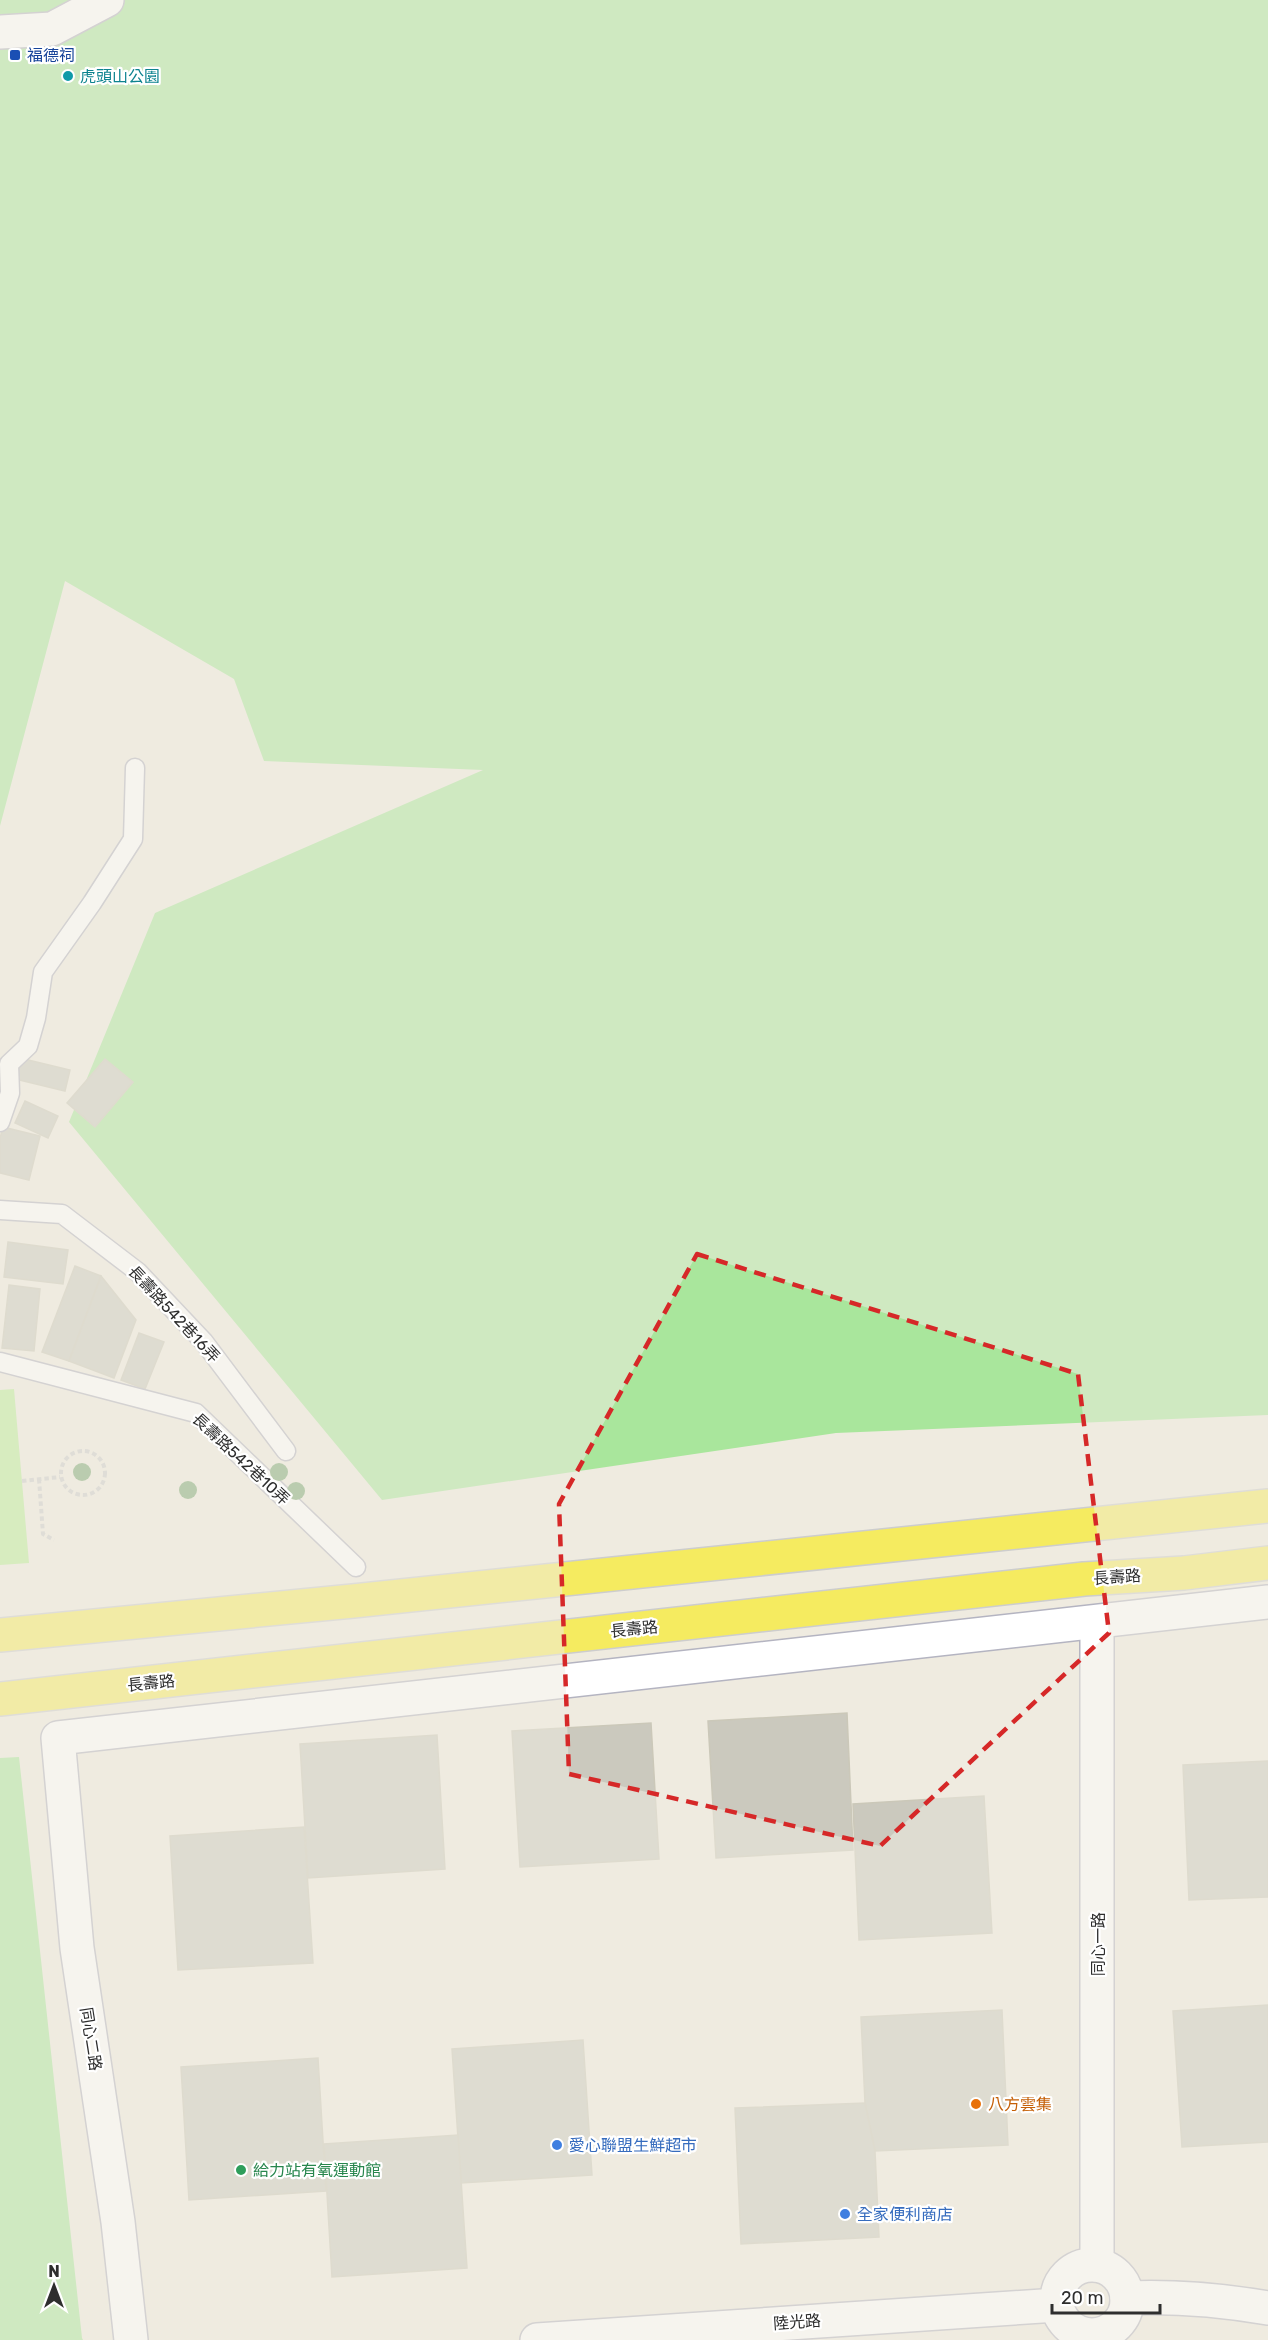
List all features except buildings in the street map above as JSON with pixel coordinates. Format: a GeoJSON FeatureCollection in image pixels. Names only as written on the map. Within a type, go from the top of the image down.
{"type":"FeatureCollection","features":[{"type":"Feature","properties":{"kind":"main road"},"geometry":{"type":"LineString","coordinates":[[0,1635],[1268,1506]]}},
{"type":"Feature","properties":{"kind":"main road","name":"長壽路"},"geometry":{"type":"LineString","coordinates":[[0,1699],[1084,1579],[1184,1573],[1268,1563]]}},
{"type":"Feature","properties":{"kind":"street"},"geometry":{"type":"LineString","coordinates":[[0,32],[52,29],[107,0]]}},
{"type":"Feature","properties":{"kind":"street"},"geometry":{"type":"LineString","coordinates":[[1097,1623],[1268,1602]]}},
{"type":"Feature","properties":{"kind":"street","name":"同心二路"},"geometry":{"type":"LineString","coordinates":[[131,2340],[118,2222],[77,1948],[58,1737],[1097,1623]]}},
{"type":"Feature","properties":{"kind":"street","name":"同心一路"},"geometry":{"type":"LineString","coordinates":[[1097,1623],[1097,2265]]}},
{"type":"Feature","properties":{"kind":"street"},"geometry":{"type":"LineString","coordinates":[[1097,2265],[1115,2272],[1126,2289],[1128,2298],[1126,2309],[1114,2328],[1092,2337],[1073,2329],[1059,2310],[1057,2294],[1067,2275],[1076,2268],[1097,2265]]}},
{"type":"Feature","properties":{"kind":"street"},"geometry":{"type":"LineString","coordinates":[[1128,2298],[1231,2301],[1268,2308]]}},
{"type":"Feature","properties":{"kind":"street","name":"陸光路"},"geometry":{"type":"LineString","coordinates":[[537,2340],[1059,2310]]}},
{"type":"Feature","properties":{"kind":"street","name":"陸光路"},"geometry":{"type":"LineString","coordinates":[[681,2340],[1059,2310]]}},
{"type":"Feature","properties":{"kind":"lane"},"geometry":{"type":"LineString","coordinates":[[0,1122],[10,1092],[9,1064],[28,1046],[36,1018],[43,972],[92,903],[133,839],[135,768]]}},
{"type":"Feature","properties":{"kind":"lane","name":"長壽路542巷16弄"},"geometry":{"type":"LineString","coordinates":[[0,1210],[62,1214],[138,1272],[204,1342],[286,1450]]}},
{"type":"Feature","properties":{"kind":"lane","name":"長壽路542巷10弄"},"geometry":{"type":"LineString","coordinates":[[0,1362],[196,1413],[356,1567]]}},
{"type":"Feature","properties":{"kind":"path"},"geometry":{"type":"LineString","coordinates":[[82,1450],[89,1451],[101,1459],[106,1473],[102,1486],[82,1496],[69,1490],[60,1477],[63,1462],[75,1452],[82,1450]]}},
{"type":"Feature","properties":{"kind":"path"},"geometry":{"type":"LineString","coordinates":[[21,1481],[60,1477]]}},
{"type":"Feature","properties":{"kind":"path"},"geometry":{"type":"LineString","coordinates":[[39,1479],[43,1534],[54,1540]]}},
{"type":"Feature","properties":{"kind":"highlighted area"},"geometry":{"type":"Polygon","coordinates":[[[697,1254],[1078,1374],[1109,1633],[880,1846],[569,1774],[559,1504],[697,1254]]]}},
{"type":"Feature","properties":{"kind":"green space"},"geometry":{"type":"Polygon","coordinates":[[[0,0],[1268,0],[1268,1415],[836,1433],[382,1500],[69,1122],[155,913],[483,770],[264,761],[234,679],[65,581],[0,826],[0,0]]]}},
{"type":"Feature","properties":{"kind":"green space"},"geometry":{"type":"Polygon","coordinates":[[[14,1389],[29,1563],[0,1565],[0,1390],[14,1389]]]}},
{"type":"Feature","properties":{"kind":"green space"},"geometry":{"type":"Polygon","coordinates":[[[19,1757],[83,2340],[0,2340],[0,1758],[19,1757]]]}},
{"type":"Feature","properties":{"kind":"place","name":"福德祠"},"geometry":{"type":"Point","coordinates":[15,55]}},
{"type":"Feature","properties":{"kind":"place","name":"虎頭山公園"},"geometry":{"type":"Point","coordinates":[68,76]}},
{"type":"Feature","properties":{"kind":"place","name":"八方雲集"},"geometry":{"type":"Point","coordinates":[976,2104]}},
{"type":"Feature","properties":{"kind":"place","name":"愛心聯盟生鮮超市"},"geometry":{"type":"Point","coordinates":[557,2145]}},
{"type":"Feature","properties":{"kind":"place","name":"給力站有氧運動館"},"geometry":{"type":"Point","coordinates":[241,2170]}},
{"type":"Feature","properties":{"kind":"place","name":"全家便利商店"},"geometry":{"type":"Point","coordinates":[845,2214]}}]}
